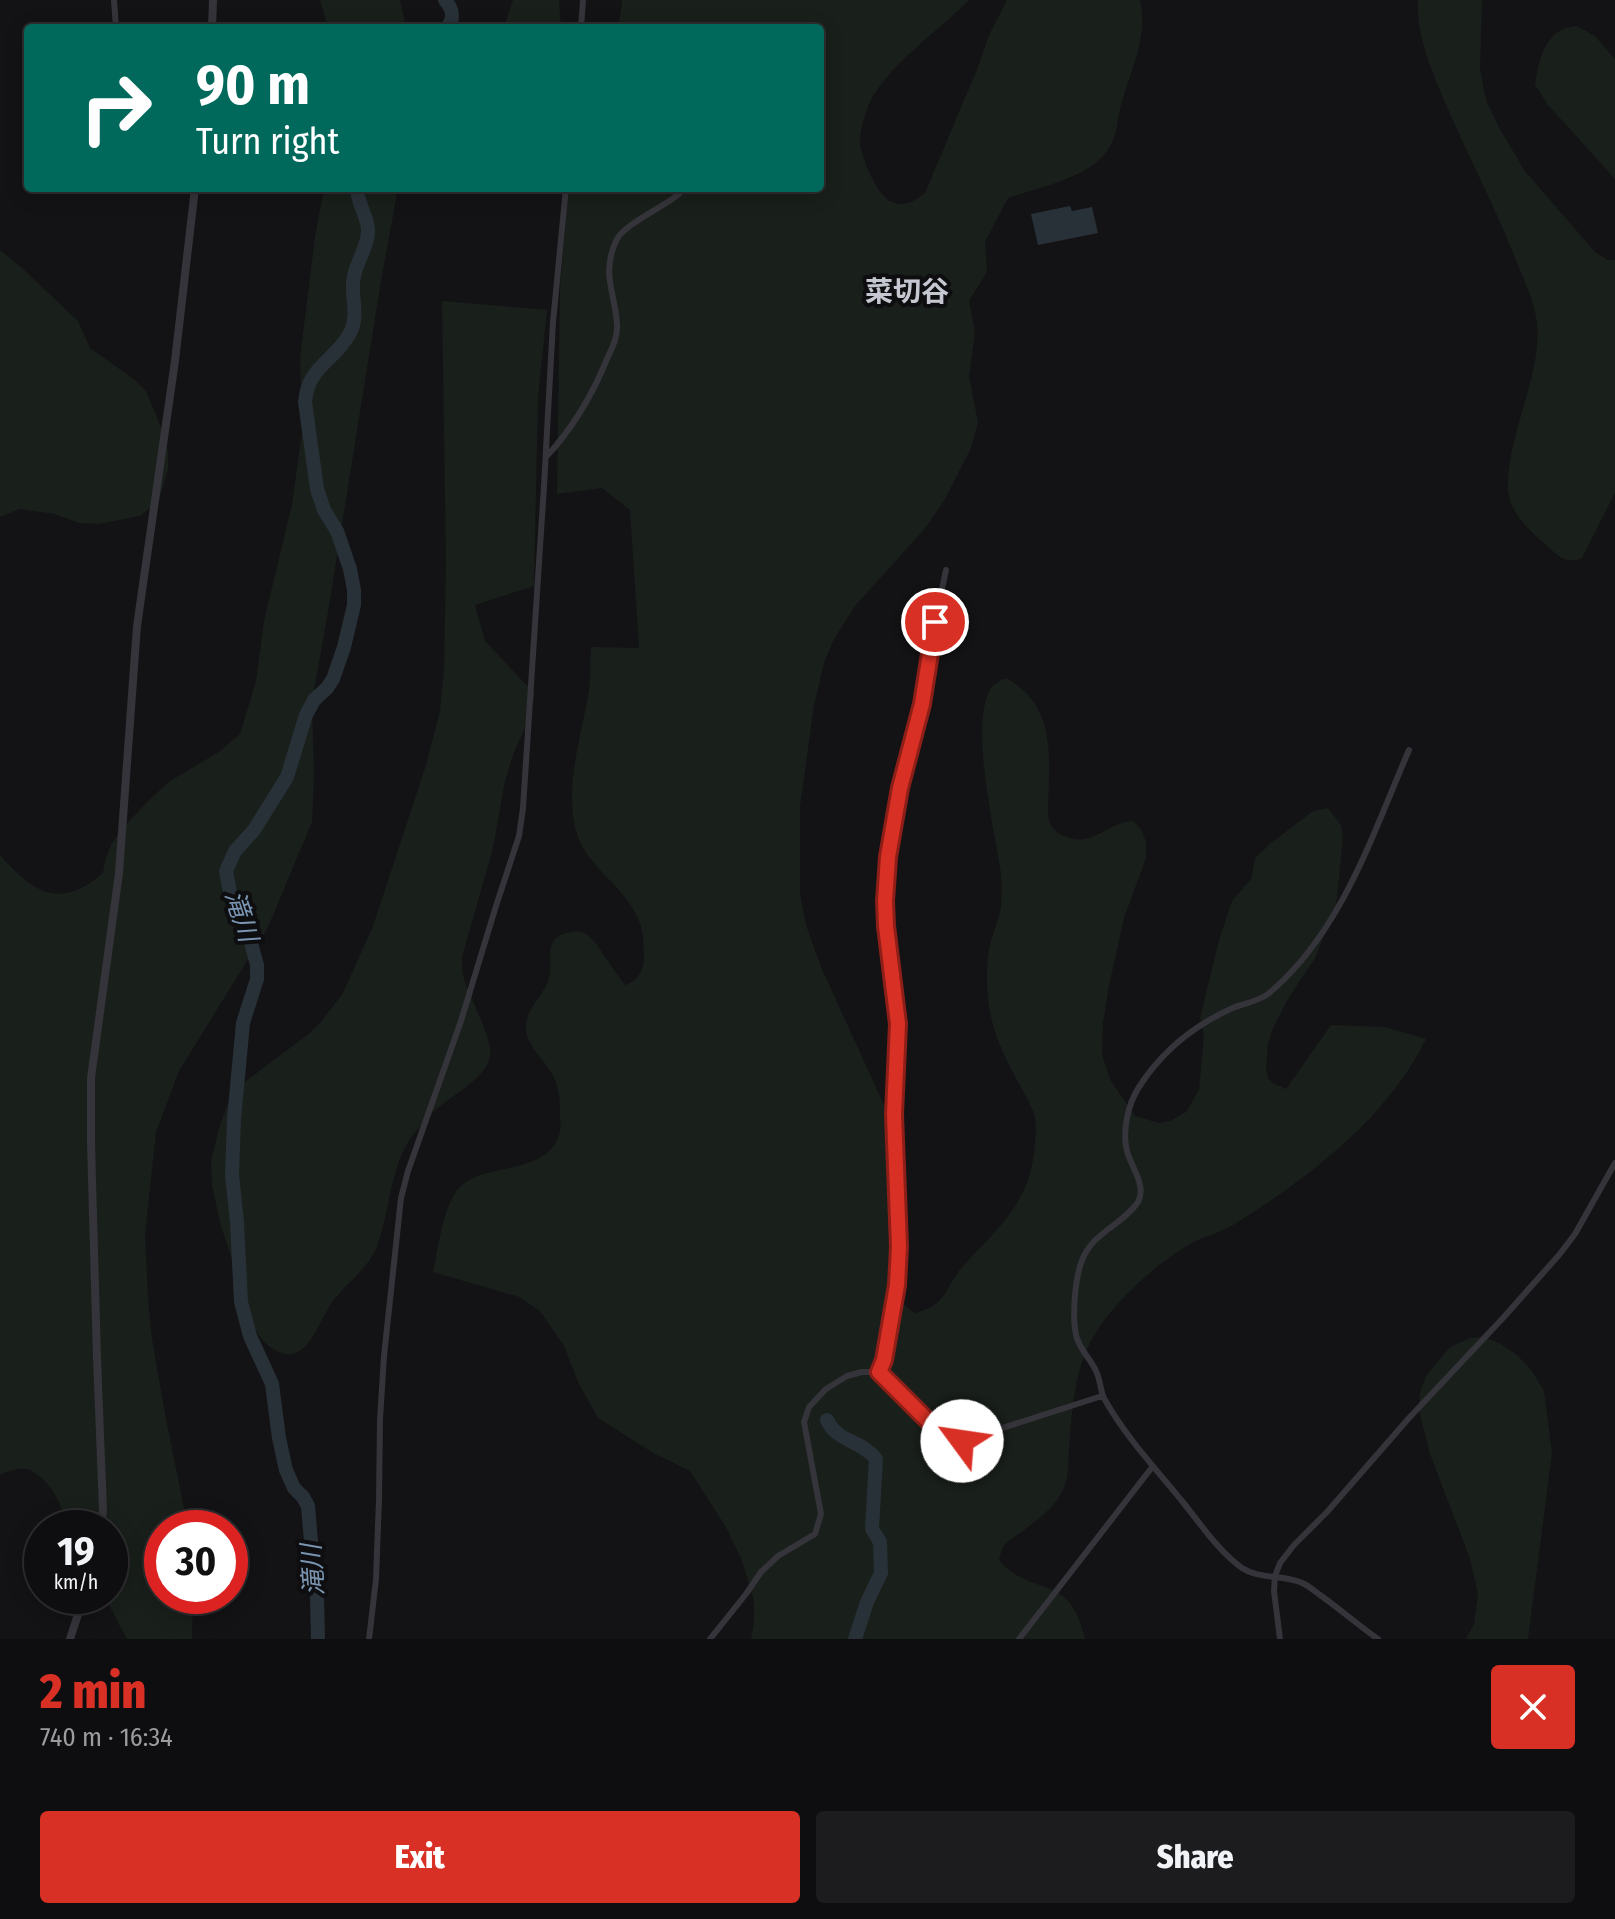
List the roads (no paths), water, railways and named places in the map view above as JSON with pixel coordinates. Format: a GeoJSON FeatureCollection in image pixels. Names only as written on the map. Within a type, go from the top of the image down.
{"type":"FeatureCollection","features":[{"type":"Feature","properties":{"kind":"street"},"geometry":{"type":"LineString","coordinates":[[114,0],[116,24]]}},
{"type":"Feature","properties":{"kind":"street"},"geometry":{"type":"LineString","coordinates":[[212,24],[213,0]]}},
{"type":"Feature","properties":{"kind":"street"},"geometry":{"type":"LineString","coordinates":[[581,24],[583,0]]}},
{"type":"Feature","properties":{"kind":"street"},"geometry":{"type":"LineString","coordinates":[[103,1510],[91,1078],[119,873],[137,626],[175,361],[195,192]]}},
{"type":"Feature","properties":{"kind":"street"},"geometry":{"type":"LineString","coordinates":[[369,1639],[376,1579],[384,1356],[401,1198],[519,836],[523,808],[553,322],[566,192]]}},
{"type":"Feature","properties":{"kind":"street"},"geometry":{"type":"LineString","coordinates":[[546,457],[575,423],[616,339],[618,326],[608,271],[616,238],[679,194]]}},
{"type":"Feature","properties":{"kind":"street"},"geometry":{"type":"LineString","coordinates":[[879,1372],[884,1360],[897,1285],[899,1247],[894,1114],[898,1024],[886,926],[888,857],[900,788],[922,704],[946,570]]}},
{"type":"Feature","properties":{"kind":"street"},"geometry":{"type":"LineString","coordinates":[[1378,1639],[1302,1582],[1254,1575],[1240,1567],[1137,1447],[1102,1396],[1096,1371],[1080,1348],[1074,1317],[1081,1263],[1087,1250],[1140,1198],[1142,1190],[1127,1151],[1125,1136],[1137,1089],[1162,1056],[1184,1036],[1234,1007],[1264,997],[1315,943],[1348,890],[1409,750]]}},
{"type":"Feature","properties":{"kind":"street"},"geometry":{"type":"LineString","coordinates":[[1280,1639],[1275,1576],[1280,1563],[1559,1255],[1575,1234],[1615,1163]]}},
{"type":"Feature","properties":{"kind":"street"},"geometry":{"type":"LineString","coordinates":[[710,1639],[761,1572],[778,1556],[815,1534],[821,1514],[804,1422],[809,1407],[826,1389],[847,1376],[879,1372],[940,1433],[952,1440],[962,1441],[1102,1396]]}},
{"type":"Feature","properties":{"kind":"street"},"geometry":{"type":"LineString","coordinates":[[1019,1639],[1153,1466]]}},
{"type":"Feature","properties":{"kind":"street"},"geometry":{"type":"LineString","coordinates":[[70,1639],[78,1614]]}},
{"type":"Feature","properties":{"kind":"waterway","name":"滝川"},"geometry":{"type":"LineString","coordinates":[[445,0],[452,14],[449,24]]}},
{"type":"Feature","properties":{"kind":"waterway","name":"滝川"},"geometry":{"type":"LineString","coordinates":[[318,1639],[308,1506],[294,1488],[286,1470],[272,1384],[250,1336],[241,1302],[232,1175],[234,1119],[243,1023],[257,979],[257,965],[248,932],[230,892],[226,871],[235,851],[254,830],[287,777],[306,715],[314,700],[333,679],[354,605],[350,569],[337,531],[324,510],[317,489],[305,402],[311,379],[345,341],[353,325],[354,275],[368,229],[358,192]]}},
{"type":"Feature","properties":{"kind":"waterway"},"geometry":{"type":"LineString","coordinates":[[827,1420],[837,1433],[864,1448],[876,1459],[872,1529],[880,1542],[881,1573],[855,1639]]}},
{"type":"Feature","properties":{"kind":"district","name":"菜切谷"},"geometry":{"type":"Point","coordinates":[907,291]}}]}
